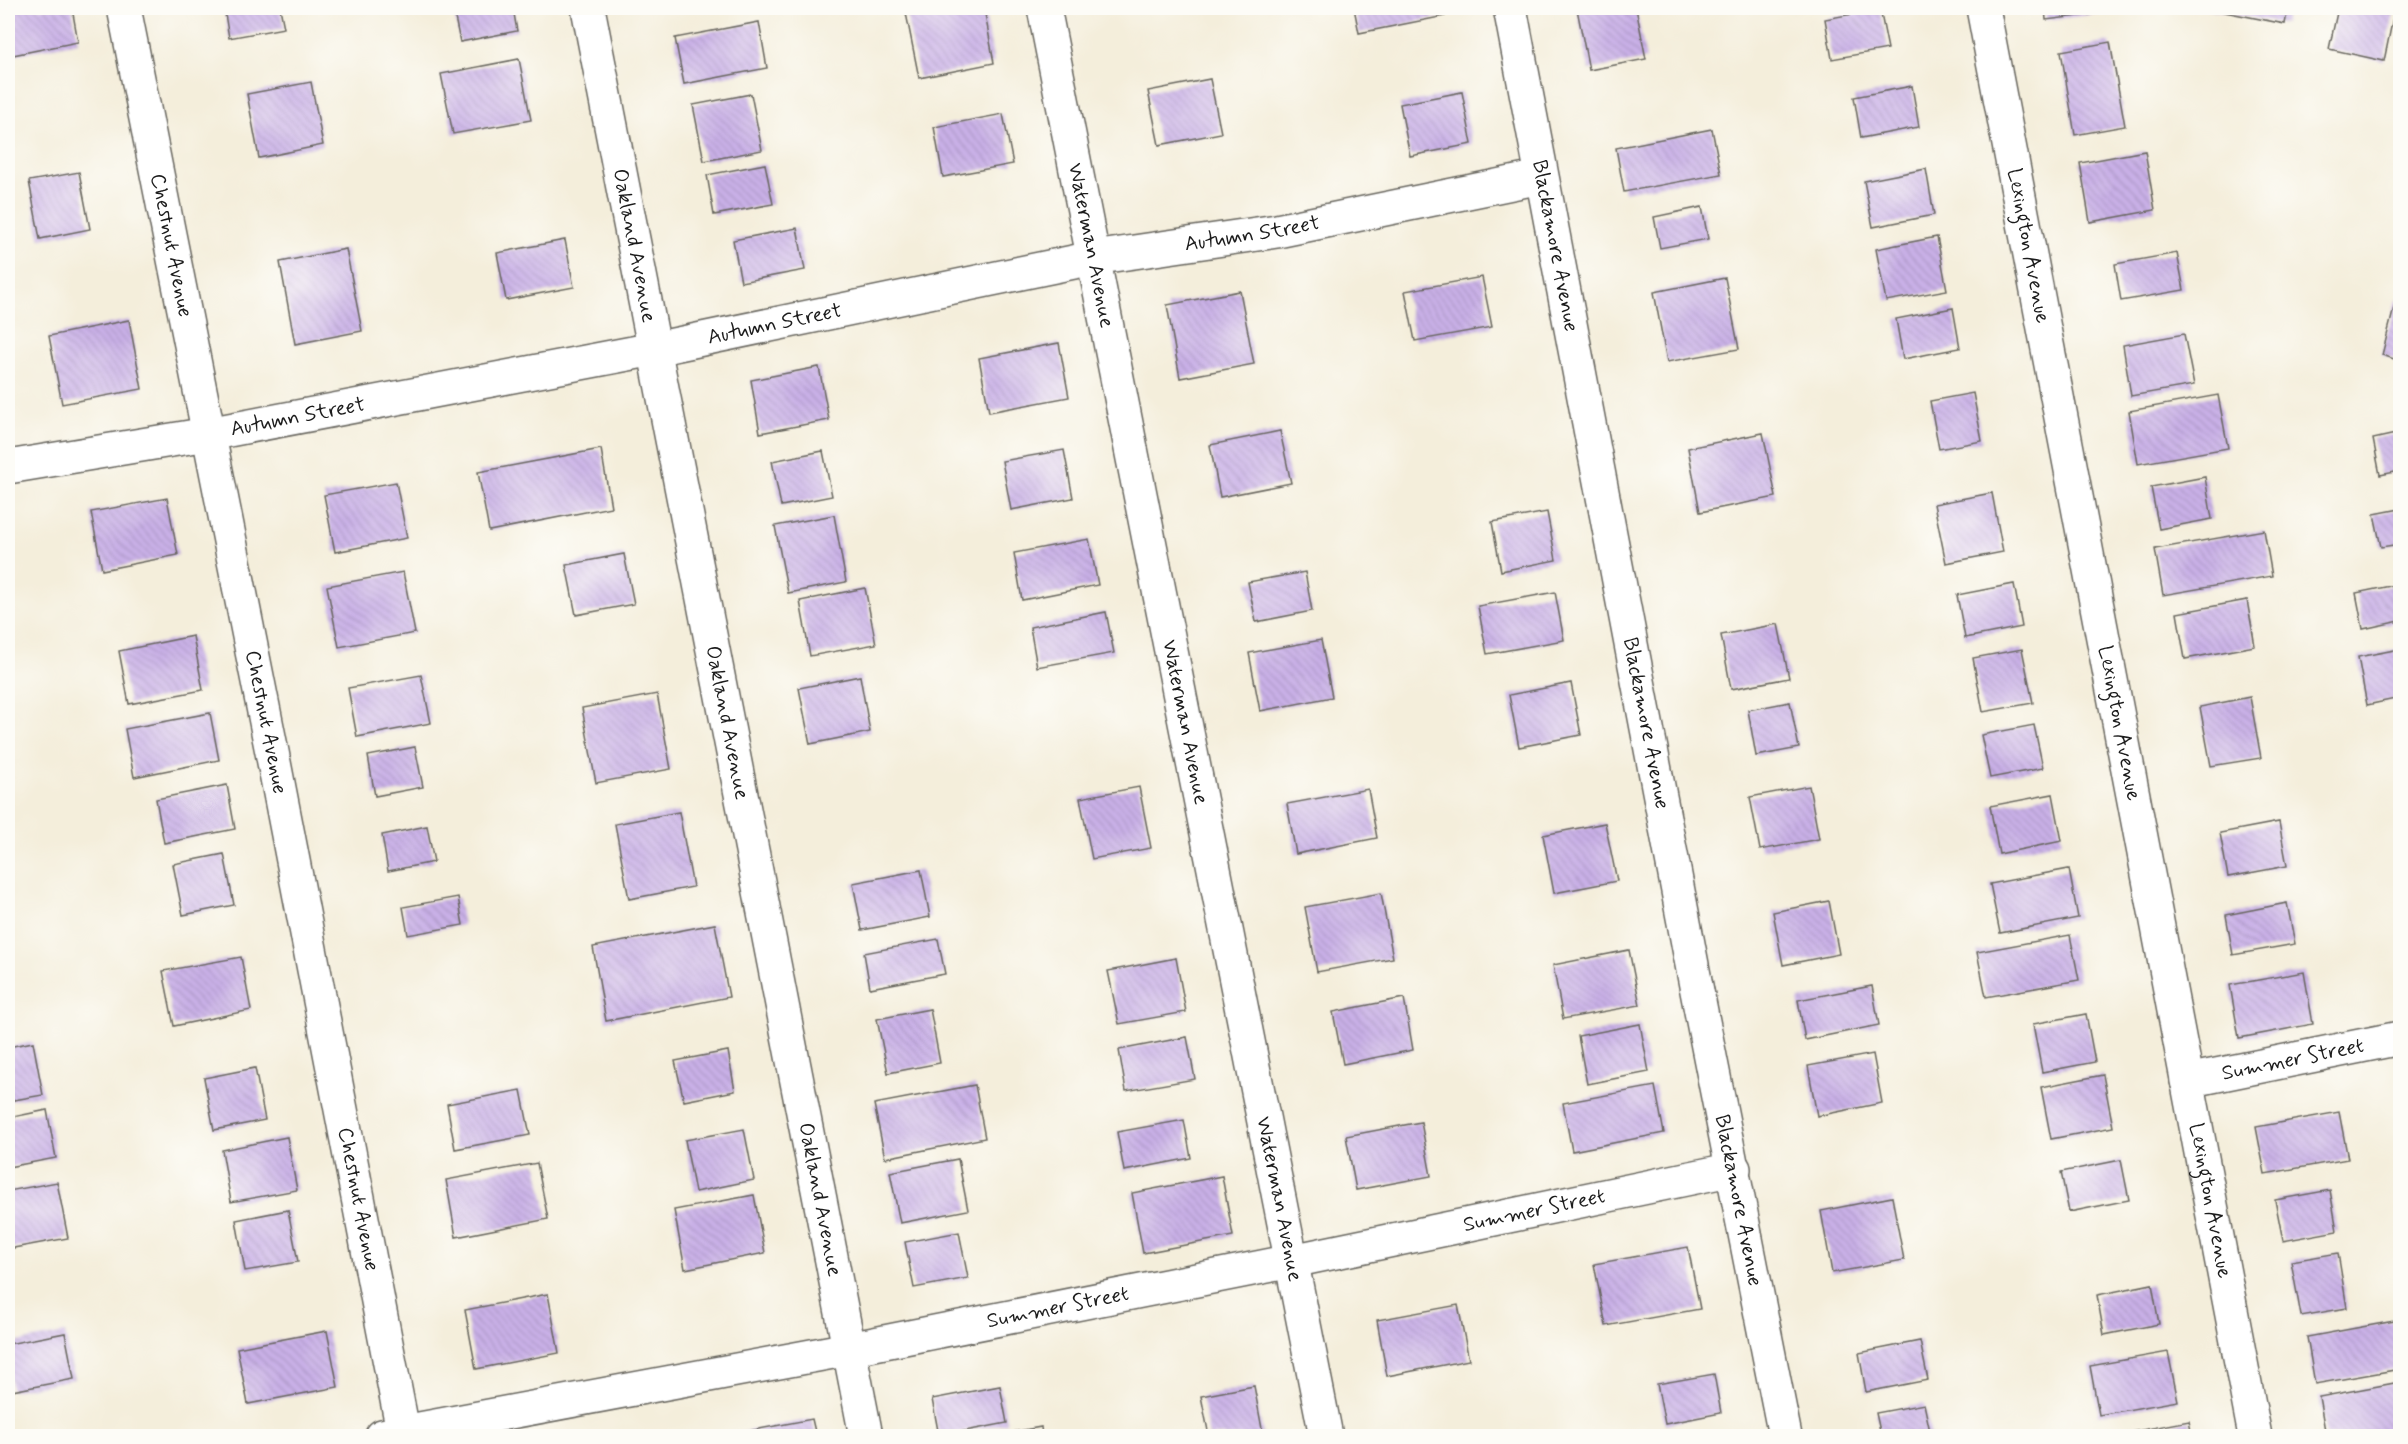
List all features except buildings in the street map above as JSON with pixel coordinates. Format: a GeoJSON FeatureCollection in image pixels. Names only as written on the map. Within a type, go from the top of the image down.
{"type":"FeatureCollection","features":[{"type":"Feature","properties":{"kind":"street","name":"Chestnut Avenue"},"geometry":{"type":"LineString","coordinates":[[124,8],[208,434],[397,1435]]}},
{"type":"Feature","properties":{"kind":"street","name":"Oakland Avenue"},"geometry":{"type":"LineString","coordinates":[[588,8],[866,1437]]}},
{"type":"Feature","properties":{"kind":"street","name":"Waterman Avenue"},"geometry":{"type":"LineString","coordinates":[[1044,8],[1326,1437]]}},
{"type":"Feature","properties":{"kind":"street","name":"Blackamore Avenue"},"geometry":{"type":"LineString","coordinates":[[1510,8],[1697,991],[1734,1169],[1785,1437]]}},
{"type":"Feature","properties":{"kind":"street","name":"Lexington Avenue"},"geometry":{"type":"LineString","coordinates":[[1983,8],[2255,1437]]}},
{"type":"Feature","properties":{"kind":"street","name":"Autumn Street"},"geometry":{"type":"LineString","coordinates":[[8,467],[208,434],[654,349],[1093,258],[1277,231],[1541,177]]}},
{"type":"Feature","properties":{"kind":"street","name":"Summer Street"},"geometry":{"type":"LineString","coordinates":[[2187,1081],[2400,1038]]}},
{"type":"Feature","properties":{"kind":"street","name":"Summer Street"},"geometry":{"type":"LineString","coordinates":[[397,1435],[849,1349],[1292,1261],[1734,1169]]}}]}
